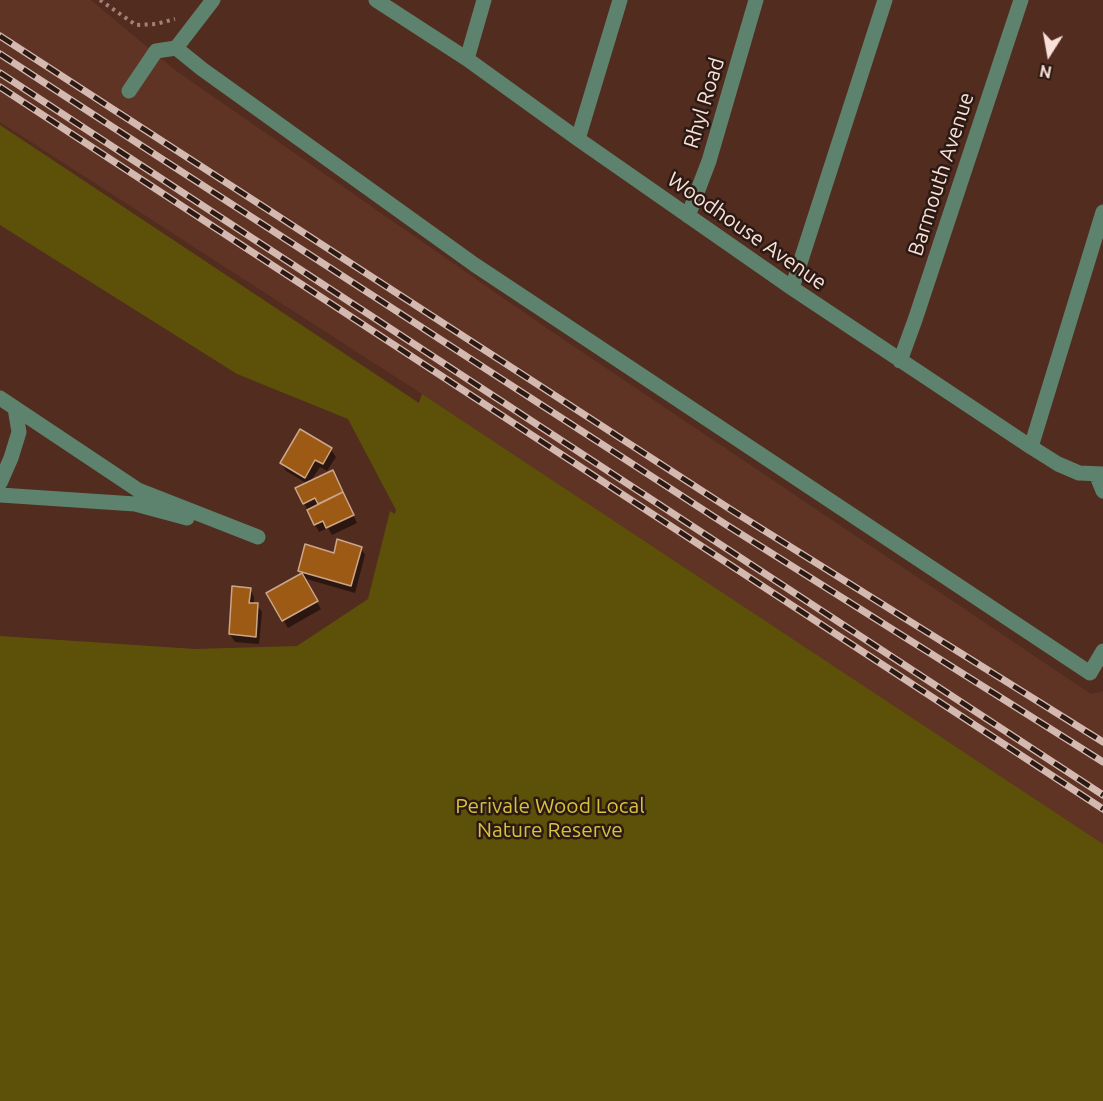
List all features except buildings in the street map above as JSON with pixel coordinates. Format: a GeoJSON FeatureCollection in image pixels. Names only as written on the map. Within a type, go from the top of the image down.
{"type":"FeatureCollection","features":[{"type":"Feature","properties":{"kind":"street"},"geometry":{"type":"LineString","coordinates":[[129,91],[156,51],[176,48],[213,0]]}},
{"type":"Feature","properties":{"kind":"street","name":"Woodhouse Avenue"},"geometry":{"type":"LineString","coordinates":[[376,0],[467,59],[792,288],[1031,447],[1058,464],[1079,473],[1099,474]]}},
{"type":"Feature","properties":{"kind":"street"},"geometry":{"type":"LineString","coordinates":[[467,59],[484,0]]}},
{"type":"Feature","properties":{"kind":"street"},"geometry":{"type":"LineString","coordinates":[[578,139],[620,0]]}},
{"type":"Feature","properties":{"kind":"street","name":"Rhyl Road"},"geometry":{"type":"LineString","coordinates":[[688,216],[709,160],[756,0]]}},
{"type":"Feature","properties":{"kind":"street"},"geometry":{"type":"LineString","coordinates":[[792,288],[885,0]]}},
{"type":"Feature","properties":{"kind":"street","name":"Barmouth Avenue"},"geometry":{"type":"LineString","coordinates":[[900,361],[1021,0]]}},
{"type":"Feature","properties":{"kind":"street"},"geometry":{"type":"LineString","coordinates":[[176,48],[475,266],[1090,673],[1103,651]]}},
{"type":"Feature","properties":{"kind":"street"},"geometry":{"type":"LineString","coordinates":[[1031,447],[1103,212]]}},
{"type":"Feature","properties":{"kind":"street"},"geometry":{"type":"LineString","coordinates":[[0,398],[138,490],[258,537],[135,504],[0,495]]}},
{"type":"Feature","properties":{"kind":"street"},"geometry":{"type":"LineString","coordinates":[[0,483],[19,432],[15,408]]}},
{"type":"Feature","properties":{"kind":"street"},"geometry":{"type":"LineString","coordinates":[[1099,474],[1103,491]]}},
{"type":"Feature","properties":{"kind":"path"},"geometry":{"type":"LineString","coordinates":[[100,0],[136,25],[156,24],[176,19]]}},
{"type":"Feature","properties":{"kind":"shaded area"},"geometry":{"type":"Polygon","coordinates":[[[0,0],[91,0],[175,70],[545,327],[1091,694],[1103,691],[1103,844],[422,394],[0,122],[0,0]]]}},
{"type":"Feature","properties":{"kind":"green space","name":"Perivale Wood Local Nature Reserve"},"geometry":{"type":"Polygon","coordinates":[[[0,125],[419,403],[422,394],[1103,844],[1103,1101],[0,1101],[0,636],[195,649],[297,646],[368,599],[390,511],[395,514],[396,510],[348,419],[237,374],[0,225],[0,125]]]}},
{"type":"Feature","properties":{"kind":"railway"},"geometry":{"type":"LineString","coordinates":[[0,36],[733,511],[1103,742]]}},
{"type":"Feature","properties":{"kind":"railway"},"geometry":{"type":"LineString","coordinates":[[0,54],[725,524],[1103,762]]}},
{"type":"Feature","properties":{"kind":"railway"},"geometry":{"type":"LineString","coordinates":[[0,73],[1103,795]]}},
{"type":"Feature","properties":{"kind":"railway"},"geometry":{"type":"LineString","coordinates":[[0,87],[1103,809]]}}]}
